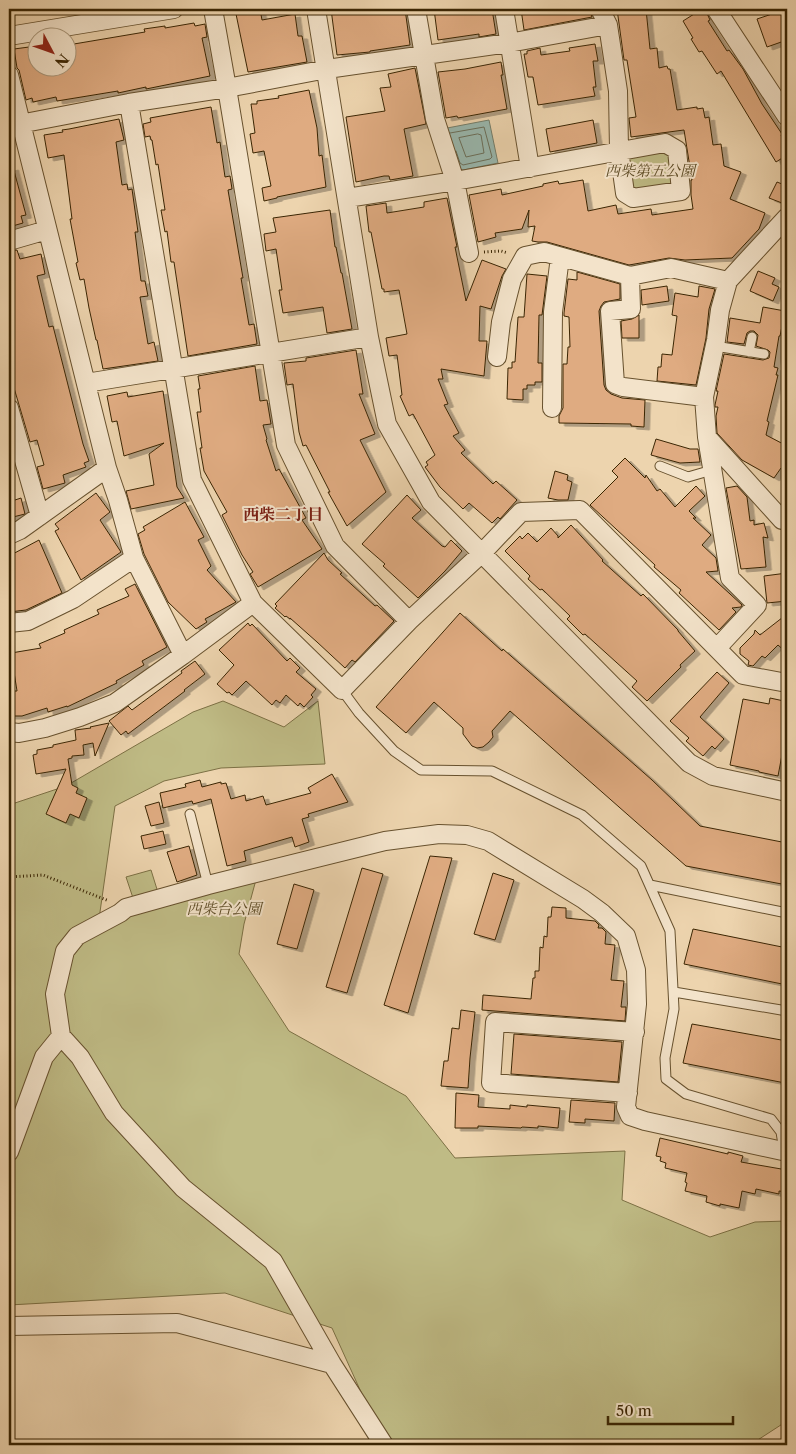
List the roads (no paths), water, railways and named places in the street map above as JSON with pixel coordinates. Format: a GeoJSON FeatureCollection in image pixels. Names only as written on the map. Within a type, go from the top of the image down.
{"type":"FeatureCollection","features":[{"type":"Feature","properties":{"kind":"street"},"geometry":{"type":"LineString","coordinates":[[9,36],[174,9]]}},
{"type":"Feature","properties":{"kind":"street"},"geometry":{"type":"LineString","coordinates":[[213,9],[286,445],[336,546],[409,621]]}},
{"type":"Feature","properties":{"kind":"street"},"geometry":{"type":"LineString","coordinates":[[316,9],[369,337],[387,424],[431,502],[689,763],[713,776],[787,792]]}},
{"type":"Feature","properties":{"kind":"street"},"geometry":{"type":"LineString","coordinates":[[416,9],[435,120],[455,181],[469,253]]}},
{"type":"Feature","properties":{"kind":"street"},"geometry":{"type":"LineString","coordinates":[[504,9],[530,168]]}},
{"type":"Feature","properties":{"kind":"street"},"geometry":{"type":"LineString","coordinates":[[347,198],[530,168],[619,150],[618,91],[608,25],[600,9]]}},
{"type":"Feature","properties":{"kind":"street"},"geometry":{"type":"LineString","coordinates":[[716,9],[787,117]]}},
{"type":"Feature","properties":{"kind":"street"},"geometry":{"type":"LineString","coordinates":[[15,125],[129,103],[227,88],[327,69],[510,43],[608,25]]}},
{"type":"Feature","properties":{"kind":"street"},"geometry":{"type":"LineString","coordinates":[[9,75],[15,125],[47,230],[106,468],[118,500],[134,558],[183,655]]}},
{"type":"Feature","properties":{"kind":"street"},"geometry":{"type":"LineString","coordinates":[[129,103],[192,480],[253,603],[342,690],[409,621],[482,553],[521,512],[580,510],[743,675],[787,683]]}},
{"type":"Feature","properties":{"kind":"street"},"geometry":{"type":"LineString","coordinates":[[717,648],[757,605],[730,578],[707,437],[704,397],[715,346],[720,310],[728,281],[787,217]]}},
{"type":"Feature","properties":{"kind":"street"},"geometry":{"type":"LineString","coordinates":[[9,241],[47,230]]}},
{"type":"Feature","properties":{"kind":"street"},"geometry":{"type":"LineString","coordinates":[[497,357],[501,322],[512,279],[525,256],[544,252],[630,276],[671,268],[728,281]]}},
{"type":"Feature","properties":{"kind":"street"},"geometry":{"type":"LineString","coordinates":[[552,408],[553,312],[560,257]]}},
{"type":"Feature","properties":{"kind":"street"},"geometry":{"type":"LineString","coordinates":[[630,276],[631,309],[610,311],[616,384],[623,387],[704,397]]}},
{"type":"Feature","properties":{"kind":"street"},"geometry":{"type":"LineString","coordinates":[[86,382],[369,337]]}},
{"type":"Feature","properties":{"kind":"street"},"geometry":{"type":"LineString","coordinates":[[9,408],[40,516]]}},
{"type":"Feature","properties":{"kind":"street"},"geometry":{"type":"LineString","coordinates":[[707,437],[782,520],[787,520]]}},
{"type":"Feature","properties":{"kind":"street"},"geometry":{"type":"LineString","coordinates":[[9,535],[20,530],[106,468]]}},
{"type":"Feature","properties":{"kind":"street"},"geometry":{"type":"LineString","coordinates":[[9,622],[28,621],[73,599],[134,558]]}},
{"type":"Feature","properties":{"kind":"street"},"geometry":{"type":"LineString","coordinates":[[9,732],[19,733],[45,728],[80,717],[114,703],[253,603]]}},
{"type":"Feature","properties":{"kind":"street"},"geometry":{"type":"LineString","coordinates":[[384,1445],[332,1364],[273,1261],[184,1188],[114,1113],[80,1057],[61,1036],[55,994],[65,951],[77,936],[126,908],[208,885],[385,841],[439,834],[467,835],[488,840],[583,899],[626,936],[636,970],[637,1004],[626,1107],[630,1116],[786,1152]]}},
{"type":"Feature","properties":{"kind":"street"},"geometry":{"type":"LineString","coordinates":[[628,1093],[490,1090],[495,1022],[635,1032]]}},
{"type":"Feature","properties":{"kind":"street"},"geometry":{"type":"LineString","coordinates":[[9,1152],[44,1057],[61,1036]]}},
{"type":"Feature","properties":{"kind":"street"},"geometry":{"type":"LineString","coordinates":[[9,1326],[177,1323],[332,1364]]}},
{"type":"Feature","properties":{"kind":"lane"},"geometry":{"type":"LineString","coordinates":[[749,352],[752,337]]}},
{"type":"Feature","properties":{"kind":"lane"},"geometry":{"type":"LineString","coordinates":[[715,346],[764,354]]}},
{"type":"Feature","properties":{"kind":"lane"},"geometry":{"type":"LineString","coordinates":[[660,466],[688,477],[712,470]]}},
{"type":"Feature","properties":{"kind":"lane"},"geometry":{"type":"LineString","coordinates":[[342,690],[359,713],[394,751],[421,770],[492,771],[582,815],[641,866],[670,931],[674,1009],[665,1058],[666,1078],[686,1094],[770,1119],[781,1132],[786,1152]]}},
{"type":"Feature","properties":{"kind":"lane"},"geometry":{"type":"LineString","coordinates":[[190,814],[208,885]]}},
{"type":"Feature","properties":{"kind":"lane"},"geometry":{"type":"LineString","coordinates":[[650,885],[787,913]]}},
{"type":"Feature","properties":{"kind":"lane"},"geometry":{"type":"LineString","coordinates":[[674,992],[787,1011]]}},
{"type":"Feature","properties":{"kind":"water"},"geometry":{"type":"Polygon","coordinates":[[[489,120],[498,163],[463,170],[457,168],[442,129],[489,120]]]}},
{"type":"Feature","properties":{"kind":"district","name":"西柴二丁目"},"geometry":{"type":"Point","coordinates":[283,514]}},
{"type":"Feature","properties":{"kind":"park label","name":"西柴第五公園"},"geometry":{"type":"Point","coordinates":[650,171]}},
{"type":"Feature","properties":{"kind":"park label","name":"西柴台公園"},"geometry":{"type":"Point","coordinates":[224,909]}}]}
